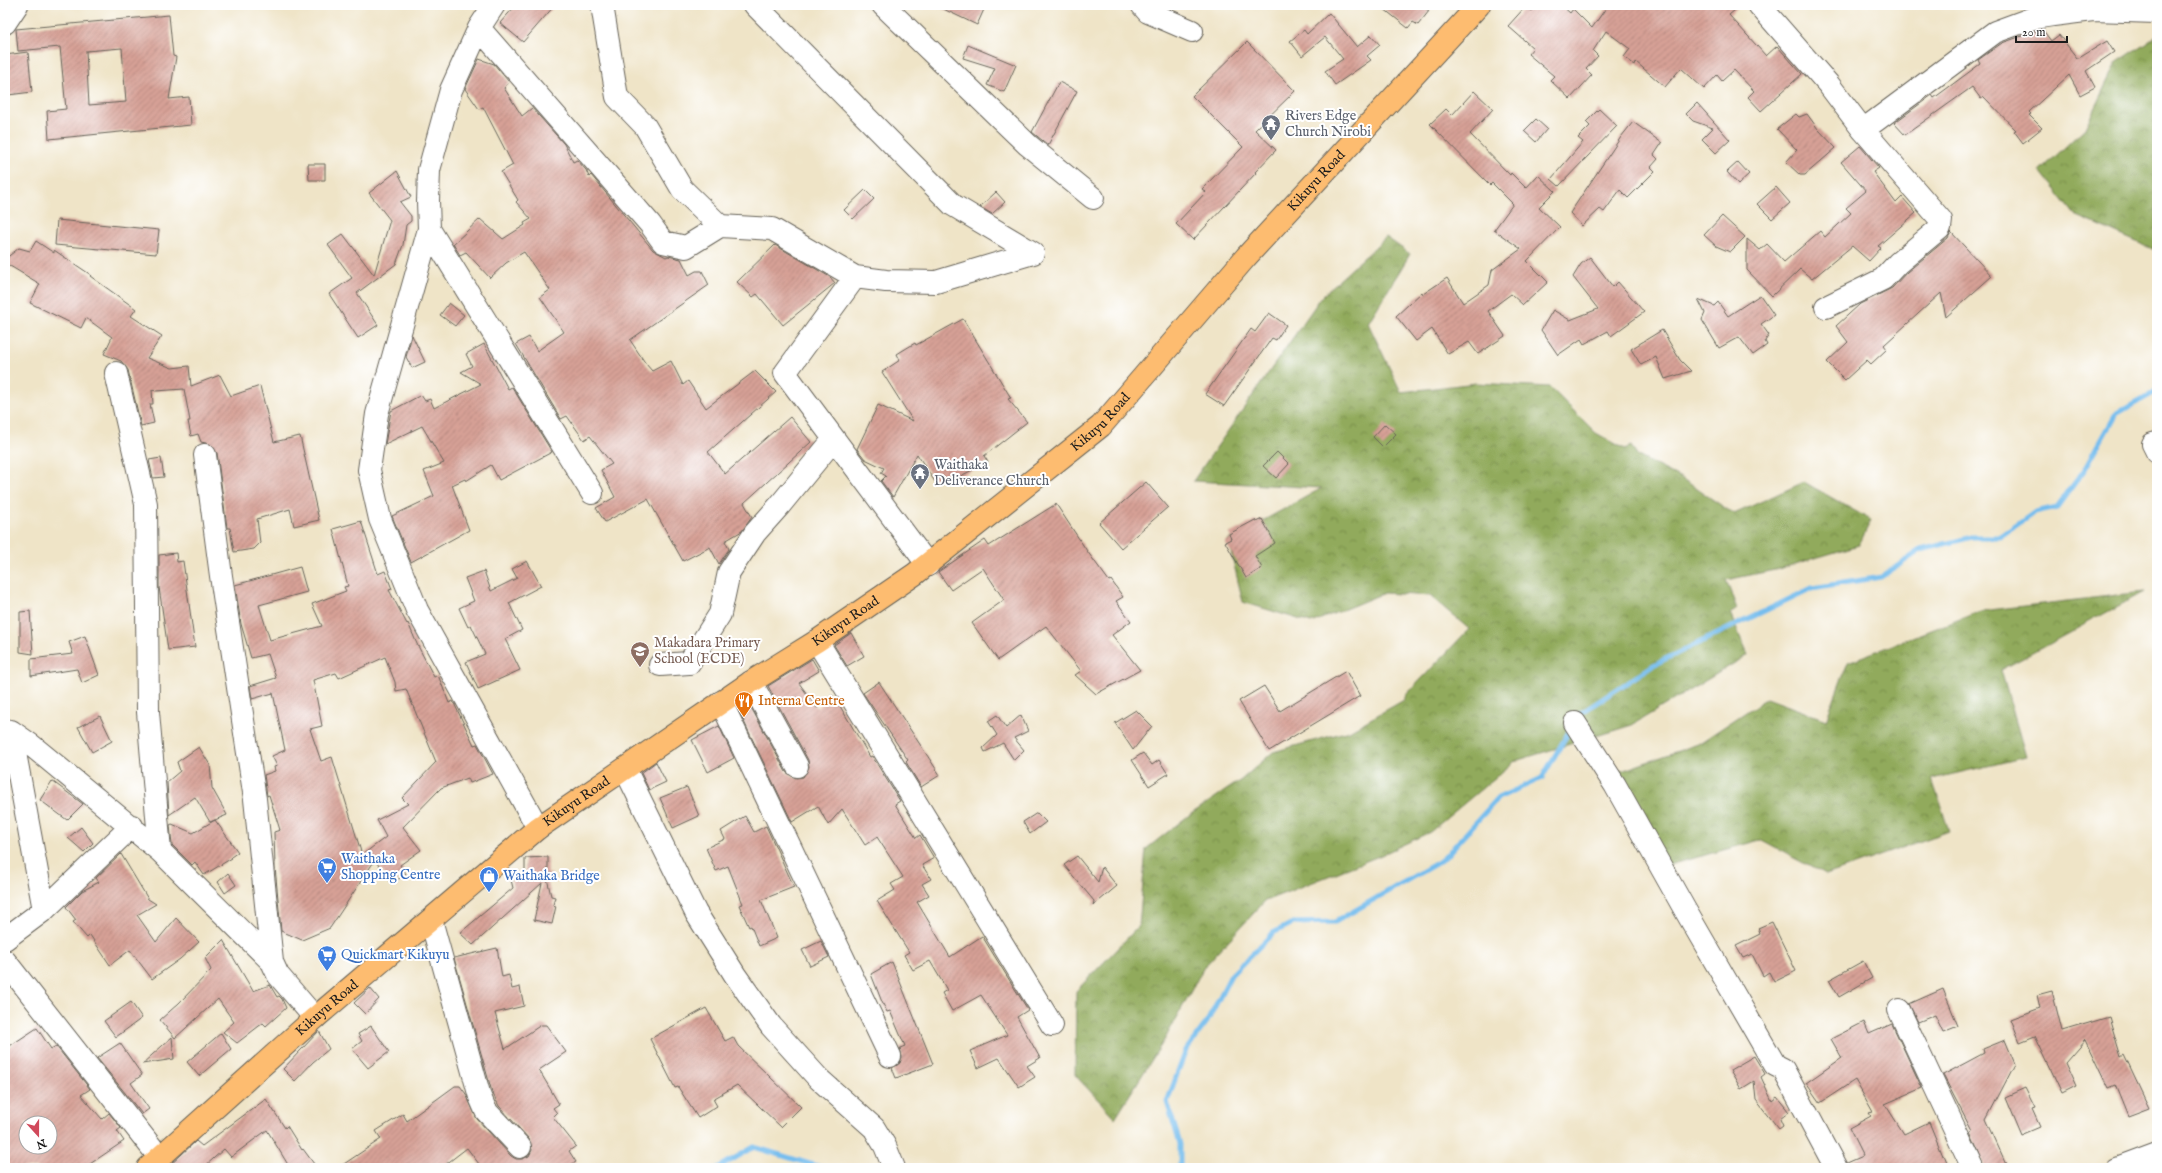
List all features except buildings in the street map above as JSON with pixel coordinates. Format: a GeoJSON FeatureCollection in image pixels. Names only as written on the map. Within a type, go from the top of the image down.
{"type":"FeatureCollection","features":[{"type":"Feature","properties":{"kind":"main road","name":"Kikuyu Road"},"geometry":{"type":"LineString","coordinates":[[154,1163],[315,1018],[538,828],[721,702],[817,641],[928,565],[1101,426],[1246,257],[1479,5]]}},
{"type":"Feature","properties":{"kind":"street"},"geometry":{"type":"LineString","coordinates":[[494,5],[479,28],[451,90],[429,170],[429,229],[377,414],[369,470],[380,519],[416,610],[538,828]]}},
{"type":"Feature","properties":{"kind":"street"},"geometry":{"type":"LineString","coordinates":[[602,5],[617,98],[645,126],[682,189],[720,226]]}},
{"type":"Feature","properties":{"kind":"street"},"geometry":{"type":"LineString","coordinates":[[479,28],[650,224],[663,242],[686,247],[720,226],[772,229],[855,277],[886,281],[936,282],[1032,253],[953,206],[755,5]]}},
{"type":"Feature","properties":{"kind":"street"},"geometry":{"type":"LineString","coordinates":[[883,5],[1028,145],[1093,198]]}},
{"type":"Feature","properties":{"kind":"street"},"geometry":{"type":"LineString","coordinates":[[1142,5],[1148,12],[1192,30]]}},
{"type":"Feature","properties":{"kind":"street"},"geometry":{"type":"LineString","coordinates":[[1759,5],[1829,85],[1863,130],[1942,220],[1940,228],[1898,263],[1883,279],[1826,307]]}},
{"type":"Feature","properties":{"kind":"street"},"geometry":{"type":"LineString","coordinates":[[1863,130],[1995,32],[2033,18],[2093,10],[2157,12]]}},
{"type":"Feature","properties":{"kind":"street"},"geometry":{"type":"LineString","coordinates":[[429,229],[592,493]]}},
{"type":"Feature","properties":{"kind":"street"},"geometry":{"type":"LineString","coordinates":[[855,277],[785,372],[928,565]]}},
{"type":"Feature","properties":{"kind":"street"},"geometry":{"type":"LineString","coordinates":[[116,373],[146,504],[148,712],[160,851]]}},
{"type":"Feature","properties":{"kind":"street"},"geometry":{"type":"LineString","coordinates":[[660,665],[689,662],[720,614],[729,572],[755,533],[834,439]]}},
{"type":"Feature","properties":{"kind":"street"},"geometry":{"type":"LineString","coordinates":[[2157,443],[2153,444],[2157,452]]}},
{"type":"Feature","properties":{"kind":"street"},"geometry":{"type":"LineString","coordinates":[[205,455],[222,584],[255,799],[272,962],[278,975],[315,1018]]}},
{"type":"Feature","properties":{"kind":"street"},"geometry":{"type":"LineString","coordinates":[[817,641],[1052,1025]]}},
{"type":"Feature","properties":{"kind":"street"},"geometry":{"type":"LineString","coordinates":[[751,682],[797,766]]}},
{"type":"Feature","properties":{"kind":"street"},"geometry":{"type":"LineString","coordinates":[[721,702],[890,1056]]}},
{"type":"Feature","properties":{"kind":"street"},"geometry":{"type":"LineString","coordinates":[[1575,723],[1615,786],[1775,1065],[1783,1069],[1836,1168]]}},
{"type":"Feature","properties":{"kind":"street"},"geometry":{"type":"LineString","coordinates":[[8,730],[132,826],[160,851],[272,962]]}},
{"type":"Feature","properties":{"kind":"street"},"geometry":{"type":"LineString","coordinates":[[8,730],[44,910]]}},
{"type":"Feature","properties":{"kind":"street"},"geometry":{"type":"LineString","coordinates":[[625,769],[696,914],[735,976],[771,1026],[813,1073],[874,1128],[885,1146],[894,1168]]}},
{"type":"Feature","properties":{"kind":"street"},"geometry":{"type":"LineString","coordinates":[[5,939],[44,910],[132,826]]}},
{"type":"Feature","properties":{"kind":"street"},"geometry":{"type":"LineString","coordinates":[[431,920],[480,1097],[486,1111],[520,1146]]}},
{"type":"Feature","properties":{"kind":"street"},"geometry":{"type":"LineString","coordinates":[[5,961],[154,1163]]}},
{"type":"Feature","properties":{"kind":"street"},"geometry":{"type":"LineString","coordinates":[[1899,1010],[1973,1168]]}},
{"type":"Feature","properties":{"kind":"street"},"geometry":{"type":"LineString","coordinates":[[2117,1168],[2157,1153]]}},
{"type":"Feature","properties":{"kind":"green space"},"geometry":{"type":"Polygon","coordinates":[[[2157,36],[2157,251],[2075,215],[2040,171],[2085,128],[2116,63],[2157,36]]]}},
{"type":"Feature","properties":{"kind":"green space"},"geometry":{"type":"Polygon","coordinates":[[[1386,237],[1410,254],[1368,323],[1401,392],[1476,383],[1550,387],[1596,433],[1625,449],[1631,446],[1638,456],[1681,478],[1734,514],[1804,482],[1871,520],[1859,545],[1775,570],[1726,580],[1737,609],[1730,614],[1748,655],[1632,725],[1515,761],[1430,832],[1379,856],[1265,901],[1204,967],[1165,1039],[1115,1118],[1075,1075],[1076,991],[1139,926],[1146,849],[1188,816],[1241,780],[1273,752],[1349,731],[1404,700],[1406,695],[1469,629],[1430,596],[1384,593],[1311,623],[1243,602],[1228,540],[1322,488],[1193,481],[1322,296],[1386,237]]]}},
{"type":"Feature","properties":{"kind":"green space"},"geometry":{"type":"Polygon","coordinates":[[[2144,592],[2001,670],[2026,757],[1932,779],[1949,831],[1826,875],[1760,840],[1654,869],[1610,775],[1698,744],[1767,698],[1826,720],[1848,662],[1981,611],[2144,592]]]}},
{"type":"Feature","properties":{"kind":"waterway"},"geometry":{"type":"LineString","coordinates":[[1578,718],[1581,713],[1655,664],[1812,588],[1881,577],[1921,550],[1972,537],[2000,537],[2035,512],[2057,507],[2085,469],[2116,414],[2157,391]]}},
{"type":"Feature","properties":{"kind":"waterway"},"geometry":{"type":"LineString","coordinates":[[1180,1168],[1180,1144],[1167,1102],[1186,1050],[1207,1022],[1231,975],[1273,933],[1293,923],[1335,922],[1442,860],[1498,798],[1542,778],[1571,728]]}},
{"type":"Feature","properties":{"kind":"waterway"},"geometry":{"type":"LineString","coordinates":[[718,1168],[754,1147],[823,1168]]}},
{"type":"Feature","properties":{"kind":"place","name":"Rivers Edge Church Nirobi"},"geometry":{"type":"Point","coordinates":[1271,141]}},
{"type":"Feature","properties":{"kind":"place","name":"Waithaka Deliverance Church"},"geometry":{"type":"Point","coordinates":[920,490]}},
{"type":"Feature","properties":{"kind":"place","name":"Makadara Primary School (ECDE)"},"geometry":{"type":"Point","coordinates":[640,668]}},
{"type":"Feature","properties":{"kind":"place","name":"Interna Centre"},"geometry":{"type":"Point","coordinates":[744,718]}},
{"type":"Feature","properties":{"kind":"place","name":"Waithaka Shopping Centre"},"geometry":{"type":"Point","coordinates":[327,884]}},
{"type":"Feature","properties":{"kind":"place","name":"Waithaka Bridge"},"geometry":{"type":"Point","coordinates":[489,893]}},
{"type":"Feature","properties":{"kind":"place","name":"Quickmart Kikuyu"},"geometry":{"type":"Point","coordinates":[327,972]}}]}
